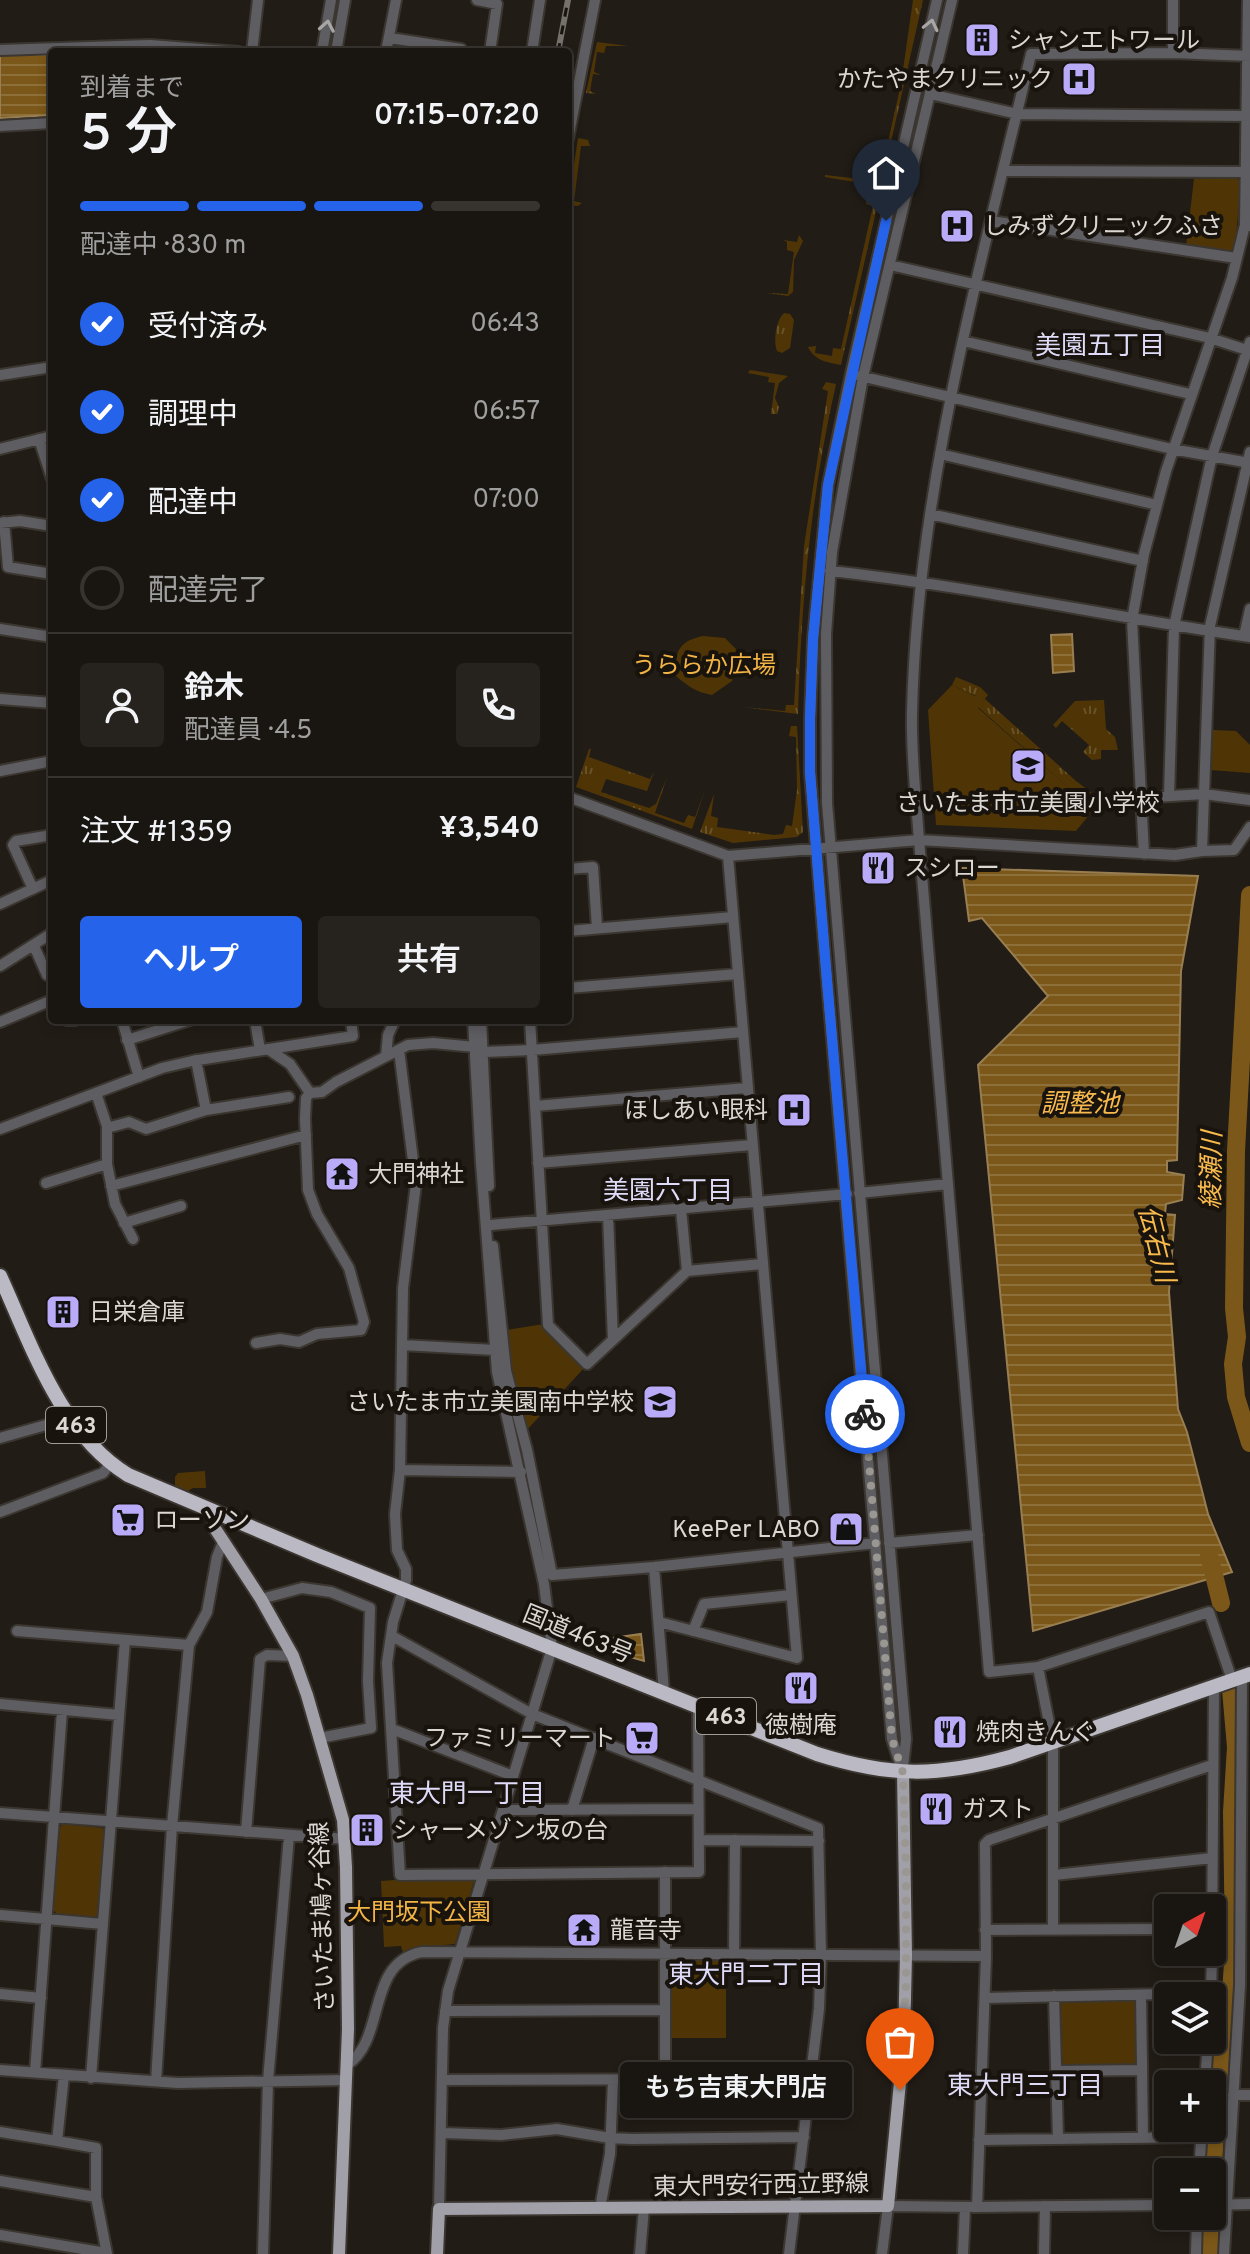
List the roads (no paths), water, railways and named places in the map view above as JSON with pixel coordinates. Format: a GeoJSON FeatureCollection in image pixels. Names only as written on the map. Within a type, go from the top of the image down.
{"type":"FeatureCollection","features":[{"type":"Feature","properties":{"kind":"highway","name":"国道463号"},"geometry":{"type":"LineString","coordinates":[[0,1276],[43,1369],[71,1418],[110,1464],[148,1485],[817,1754],[853,1765],[903,1773],[974,1767],[1053,1743],[1241,1677]]}},
{"type":"Feature","properties":{"kind":"main road","name":"さいたま鳩ヶ谷線"},"geometry":{"type":"LineString","coordinates":[[215,1512],[214,1527],[261,1599],[293,1656],[338,1797],[346,1839],[347,2065],[339,2254]]}},
{"type":"Feature","properties":{"kind":"main road","name":"東大門安行西立野線"},"geometry":{"type":"LineString","coordinates":[[439,2209],[888,2206],[904,2041],[903,1773]]}},
{"type":"Feature","properties":{"kind":"main road"},"geometry":{"type":"LineString","coordinates":[[437,2254],[439,2209]]}},
{"type":"Feature","properties":{"kind":"street"},"geometry":{"type":"LineString","coordinates":[[252,48],[258,0]]}},
{"type":"Feature","properties":{"kind":"street"},"geometry":{"type":"LineString","coordinates":[[323,48],[331,0]]}},
{"type":"Feature","properties":{"kind":"street"},"geometry":{"type":"LineString","coordinates":[[337,48],[345,0]]}},
{"type":"Feature","properties":{"kind":"street"},"geometry":{"type":"LineString","coordinates":[[387,48],[396,0]]}},
{"type":"Feature","properties":{"kind":"street"},"geometry":{"type":"LineString","coordinates":[[477,0],[497,4],[491,48]]}},
{"type":"Feature","properties":{"kind":"street"},"geometry":{"type":"LineString","coordinates":[[533,48],[540,0]]}},
{"type":"Feature","properties":{"kind":"street"},"geometry":{"type":"LineString","coordinates":[[572,118],[595,0]]}},
{"type":"Feature","properties":{"kind":"street"},"geometry":{"type":"LineString","coordinates":[[903,1773],[892,1739],[816,849],[810,742],[813,639],[828,485],[937,0]]}},
{"type":"Feature","properties":{"kind":"street"},"geometry":{"type":"LineString","coordinates":[[903,1773],[906,1739],[831,848],[825,700],[830,571],[844,479],[863,377],[952,0]]}},
{"type":"Feature","properties":{"kind":"street"},"geometry":{"type":"LineString","coordinates":[[1173,0],[1173,53]]}},
{"type":"Feature","properties":{"kind":"street"},"geometry":{"type":"LineString","coordinates":[[1144,854],[1132,620],[1143,561],[1172,449],[1247,225],[1248,0]]}},
{"type":"Feature","properties":{"kind":"street"},"geometry":{"type":"LineString","coordinates":[[390,38],[455,48]]}},
{"type":"Feature","properties":{"kind":"street"},"geometry":{"type":"LineString","coordinates":[[82,48],[150,45],[188,48]]}},
{"type":"Feature","properties":{"kind":"street"},"geometry":{"type":"LineString","coordinates":[[0,50],[48,49]]}},
{"type":"Feature","properties":{"kind":"street"},"geometry":{"type":"LineString","coordinates":[[1225,2158],[1245,1985],[1241,1677],[1209,1612],[1038,1667],[989,1672],[919,840],[912,716],[921,581],[940,454],[963,341],[1031,54],[1248,56]]}},
{"type":"Feature","properties":{"kind":"street"},"geometry":{"type":"LineString","coordinates":[[930,94],[1017,114],[1248,116]]}},
{"type":"Feature","properties":{"kind":"street"},"geometry":{"type":"LineString","coordinates":[[0,126],[48,123]]}},
{"type":"Feature","properties":{"kind":"street"},"geometry":{"type":"LineString","coordinates":[[1003,171],[1248,172]]}},
{"type":"Feature","properties":{"kind":"street"},"geometry":{"type":"LineString","coordinates":[[991,221],[1236,258]]}},
{"type":"Feature","properties":{"kind":"street"},"geometry":{"type":"LineString","coordinates":[[890,265],[1249,348],[1212,456],[1174,626],[1169,796]]}},
{"type":"Feature","properties":{"kind":"street"},"geometry":{"type":"LineString","coordinates":[[963,341],[1190,394]]}},
{"type":"Feature","properties":{"kind":"street"},"geometry":{"type":"LineString","coordinates":[[0,375],[48,368]]}},
{"type":"Feature","properties":{"kind":"street"},"geometry":{"type":"LineString","coordinates":[[851,374],[1172,449],[1249,459],[1210,631],[1202,851]]}},
{"type":"Feature","properties":{"kind":"street"},"geometry":{"type":"LineString","coordinates":[[0,449],[48,437]]}},
{"type":"Feature","properties":{"kind":"street"},"geometry":{"type":"LineString","coordinates":[[39,439],[48,467]]}},
{"type":"Feature","properties":{"kind":"street"},"geometry":{"type":"LineString","coordinates":[[940,454],[1157,505]]}},
{"type":"Feature","properties":{"kind":"street"},"geometry":{"type":"LineString","coordinates":[[930,514],[1143,561]]}},
{"type":"Feature","properties":{"kind":"street"},"geometry":{"type":"LineString","coordinates":[[48,525],[2,522],[8,567],[48,573]]}},
{"type":"Feature","properties":{"kind":"street"},"geometry":{"type":"LineString","coordinates":[[830,571],[921,581],[1132,620],[1247,636],[1250,609]]}},
{"type":"Feature","properties":{"kind":"street"},"geometry":{"type":"LineString","coordinates":[[0,629],[48,636]]}},
{"type":"Feature","properties":{"kind":"street"},"geometry":{"type":"LineString","coordinates":[[0,699],[48,703]]}},
{"type":"Feature","properties":{"kind":"street"},"geometry":{"type":"LineString","coordinates":[[0,771],[48,762]]}},
{"type":"Feature","properties":{"kind":"street"},"geometry":{"type":"LineString","coordinates":[[1139,798],[1204,794],[1250,800]]}},
{"type":"Feature","properties":{"kind":"street"},"geometry":{"type":"LineString","coordinates":[[572,798],[728,856],[919,840],[1175,855],[1234,850],[1250,827]]}},
{"type":"Feature","properties":{"kind":"street"},"geometry":{"type":"LineString","coordinates":[[33,889],[13,845],[16,841],[48,836]]}},
{"type":"Feature","properties":{"kind":"street"},"geometry":{"type":"LineString","coordinates":[[659,1622],[797,1658],[728,856]]}},
{"type":"Feature","properties":{"kind":"street"},"geometry":{"type":"LineString","coordinates":[[572,869],[593,867],[597,928]]}},
{"type":"Feature","properties":{"kind":"street"},"geometry":{"type":"LineString","coordinates":[[0,904],[48,882]]}},
{"type":"Feature","properties":{"kind":"street"},"geometry":{"type":"LineString","coordinates":[[572,931],[733,917]]}},
{"type":"Feature","properties":{"kind":"street"},"geometry":{"type":"LineString","coordinates":[[0,966],[48,936]]}},
{"type":"Feature","properties":{"kind":"street"},"geometry":{"type":"LineString","coordinates":[[34,946],[48,975]]}},
{"type":"Feature","properties":{"kind":"street"},"geometry":{"type":"LineString","coordinates":[[572,988],[738,974]]}},
{"type":"Feature","properties":{"kind":"street"},"geometry":{"type":"LineString","coordinates":[[0,1022],[48,1002]]}},
{"type":"Feature","properties":{"kind":"street"},"geometry":{"type":"LineString","coordinates":[[123,1024],[139,1077]]}},
{"type":"Feature","properties":{"kind":"street"},"geometry":{"type":"LineString","coordinates":[[127,1040],[170,1024]]}},
{"type":"Feature","properties":{"kind":"street"},"geometry":{"type":"LineString","coordinates":[[256,1024],[264,1050],[290,1064],[310,1093]]}},
{"type":"Feature","properties":{"kind":"street"},"geometry":{"type":"LineString","coordinates":[[0,1129],[139,1077],[196,1060],[353,1036],[352,1024]]}},
{"type":"Feature","properties":{"kind":"street"},"geometry":{"type":"LineString","coordinates":[[386,1056],[388,1035],[393,1024]]}},
{"type":"Feature","properties":{"kind":"street"},"geometry":{"type":"LineString","coordinates":[[474,1024],[479,1049],[491,1225],[506,1371],[527,1450],[552,1575],[876,1543]]}},
{"type":"Feature","properties":{"kind":"street"},"geometry":{"type":"LineString","coordinates":[[439,2209],[445,2011],[459,1952],[552,1648],[544,1584],[497,1372],[483,1194],[481,1024]]}},
{"type":"Feature","properties":{"kind":"street"},"geometry":{"type":"LineString","coordinates":[[530,1024],[548,1325],[587,1364],[687,1271],[762,1264]]}},
{"type":"Feature","properties":{"kind":"street"},"geometry":{"type":"LineString","coordinates":[[256,1343],[280,1339],[299,1342],[317,1334],[361,1330],[364,1322],[349,1268],[310,1198],[306,1173],[306,1098],[310,1093],[322,1092],[386,1056],[420,1043],[532,1050],[743,1032]]}},
{"type":"Feature","properties":{"kind":"street"},"geometry":{"type":"LineString","coordinates":[[399,1050],[416,1184],[403,1288],[396,1533],[397,1550],[406,1569],[387,1663],[400,1875],[699,1872],[698,1705]]}},
{"type":"Feature","properties":{"kind":"street"},"geometry":{"type":"LineString","coordinates":[[196,1060],[206,1110]]}},
{"type":"Feature","properties":{"kind":"street"},"geometry":{"type":"LineString","coordinates":[[535,1106],[747,1088]]}},
{"type":"Feature","properties":{"kind":"street"},"geometry":{"type":"LineString","coordinates":[[96,1093],[107,1128],[107,1164],[116,1209],[133,1239]]}},
{"type":"Feature","properties":{"kind":"street"},"geometry":{"type":"LineString","coordinates":[[107,1128],[129,1122],[146,1129],[206,1110],[289,1097]]}},
{"type":"Feature","properties":{"kind":"street"},"geometry":{"type":"LineString","coordinates":[[111,1186],[306,1135]]}},
{"type":"Feature","properties":{"kind":"street"},"geometry":{"type":"LineString","coordinates":[[538,1163],[752,1145]]}},
{"type":"Feature","properties":{"kind":"street"},"geometry":{"type":"LineString","coordinates":[[46,1183],[107,1164]]}},
{"type":"Feature","properties":{"kind":"street"},"geometry":{"type":"LineString","coordinates":[[859,1193],[948,1184]]}},
{"type":"Feature","properties":{"kind":"street"},"geometry":{"type":"LineString","coordinates":[[491,1225],[847,1194]]}},
{"type":"Feature","properties":{"kind":"street"},"geometry":{"type":"LineString","coordinates":[[124,1223],[181,1206]]}},
{"type":"Feature","properties":{"kind":"street"},"geometry":{"type":"LineString","coordinates":[[681,1209],[687,1271]]}},
{"type":"Feature","properties":{"kind":"street"},"geometry":{"type":"LineString","coordinates":[[608,1215],[613,1340]]}},
{"type":"Feature","properties":{"kind":"street"},"geometry":{"type":"LineString","coordinates":[[402,1345],[495,1350]]}},
{"type":"Feature","properties":{"kind":"street"},"geometry":{"type":"LineString","coordinates":[[0,1438],[71,1418]]}},
{"type":"Feature","properties":{"kind":"street"},"geometry":{"type":"LineString","coordinates":[[0,1512],[103,1473],[110,1464]]}},
{"type":"Feature","properties":{"kind":"street"},"geometry":{"type":"LineString","coordinates":[[400,1470],[521,1472]]}},
{"type":"Feature","properties":{"kind":"street"},"geometry":{"type":"LineString","coordinates":[[889,1543],[978,1535]]}},
{"type":"Feature","properties":{"kind":"street"},"geometry":{"type":"LineString","coordinates":[[156,2081],[172,1826],[189,1645],[207,1612],[217,1557],[223,1542]]}},
{"type":"Feature","properties":{"kind":"street"},"geometry":{"type":"LineString","coordinates":[[654,1567],[664,1692]]}},
{"type":"Feature","properties":{"kind":"street"},"geometry":{"type":"LineString","coordinates":[[261,1599],[302,1588],[331,1592],[370,1608],[368,1681],[371,1728],[320,1738]]}},
{"type":"Feature","properties":{"kind":"street"},"geometry":{"type":"LineString","coordinates":[[693,1631],[704,1604],[791,1595]]}},
{"type":"Feature","properties":{"kind":"street"},"geometry":{"type":"LineString","coordinates":[[17,1631],[189,1645]]}},
{"type":"Feature","properties":{"kind":"street"},"geometry":{"type":"LineString","coordinates":[[392,1636],[532,1714],[818,1828],[819,2009],[789,2254]]}},
{"type":"Feature","properties":{"kind":"street"},"geometry":{"type":"LineString","coordinates":[[91,2078],[125,1640]]}},
{"type":"Feature","properties":{"kind":"street"},"geometry":{"type":"LineString","coordinates":[[246,1832],[260,1659],[267,1655],[293,1656]]}},
{"type":"Feature","properties":{"kind":"street"},"geometry":{"type":"LineString","coordinates":[[1038,1667],[1053,1743],[1053,1930]]}},
{"type":"Feature","properties":{"kind":"street"},"geometry":{"type":"LineString","coordinates":[[1212,1894],[1214,1687]]}},
{"type":"Feature","properties":{"kind":"street"},"geometry":{"type":"LineString","coordinates":[[0,1704],[119,1715]]}},
{"type":"Feature","properties":{"kind":"street"},"geometry":{"type":"LineString","coordinates":[[35,2072],[62,1711]]}},
{"type":"Feature","properties":{"kind":"street"},"geometry":{"type":"LineString","coordinates":[[392,1729],[513,1776]]}},
{"type":"Feature","properties":{"kind":"street"},"geometry":{"type":"LineString","coordinates":[[572,1810],[594,1738]]}},
{"type":"Feature","properties":{"kind":"street"},"geometry":{"type":"LineString","coordinates":[[963,2254],[979,2140],[986,1956],[985,1844],[989,1840],[1212,1765]]}},
{"type":"Feature","properties":{"kind":"street"},"geometry":{"type":"LineString","coordinates":[[503,1810],[698,1809]]}},
{"type":"Feature","properties":{"kind":"street"},"geometry":{"type":"LineString","coordinates":[[0,1813],[346,1839]]}},
{"type":"Feature","properties":{"kind":"street"},"geometry":{"type":"LineString","coordinates":[[263,2254],[268,2081],[289,1836]]}},
{"type":"Feature","properties":{"kind":"street"},"geometry":{"type":"LineString","coordinates":[[699,1840],[819,1841]]}},
{"type":"Feature","properties":{"kind":"street"},"geometry":{"type":"LineString","coordinates":[[734,1955],[735,1840]]}},
{"type":"Feature","properties":{"kind":"street"},"geometry":{"type":"LineString","coordinates":[[1054,1875],[1212,1858]]}},
{"type":"Feature","properties":{"kind":"street"},"geometry":{"type":"LineString","coordinates":[[665,1872],[665,2080]]}},
{"type":"Feature","properties":{"kind":"street"},"geometry":{"type":"LineString","coordinates":[[0,1915],[103,1924]]}},
{"type":"Feature","properties":{"kind":"street"},"geometry":{"type":"LineString","coordinates":[[985,1930],[1154,1929]]}},
{"type":"Feature","properties":{"kind":"street"},"geometry":{"type":"LineString","coordinates":[[347,2065],[360,2054],[385,1980],[394,1967],[414,1953],[986,1956]]}},
{"type":"Feature","properties":{"kind":"street"},"geometry":{"type":"LineString","coordinates":[[0,1994],[41,1998]]}},
{"type":"Feature","properties":{"kind":"street"},"geometry":{"type":"LineString","coordinates":[[1141,1995],[1143,2137]]}},
{"type":"Feature","properties":{"kind":"street"},"geometry":{"type":"LineString","coordinates":[[985,1998],[1154,1995]]}},
{"type":"Feature","properties":{"kind":"street"},"geometry":{"type":"LineString","coordinates":[[1054,1996],[1058,2138]]}},
{"type":"Feature","properties":{"kind":"street"},"geometry":{"type":"LineString","coordinates":[[445,2011],[665,2010]]}},
{"type":"Feature","properties":{"kind":"street"},"geometry":{"type":"LineString","coordinates":[[0,2070],[156,2081],[346,2080]]}},
{"type":"Feature","properties":{"kind":"street"},"geometry":{"type":"LineString","coordinates":[[1056,2071],[1142,2070]]}},
{"type":"Feature","properties":{"kind":"street"},"geometry":{"type":"LineString","coordinates":[[57,2141],[64,2075]]}},
{"type":"Feature","properties":{"kind":"street"},"geometry":{"type":"LineString","coordinates":[[443,2080],[809,2079]]}},
{"type":"Feature","properties":{"kind":"street"},"geometry":{"type":"LineString","coordinates":[[600,2208],[610,2154],[613,2080]]}},
{"type":"Feature","properties":{"kind":"street"},"geometry":{"type":"LineString","coordinates":[[1233,2095],[1250,2095]]}},
{"type":"Feature","properties":{"kind":"street"},"geometry":{"type":"LineString","coordinates":[[443,2133],[501,2135],[557,2129],[610,2138],[804,2137]]}},
{"type":"Feature","properties":{"kind":"street"},"geometry":{"type":"LineString","coordinates":[[0,2132],[96,2148],[96,2197],[106,2254],[0,2235]]}},
{"type":"Feature","properties":{"kind":"street"},"geometry":{"type":"LineString","coordinates":[[979,2140],[1154,2136]]}},
{"type":"Feature","properties":{"kind":"street"},"geometry":{"type":"LineString","coordinates":[[0,2181],[96,2197]]}},
{"type":"Feature","properties":{"kind":"street"},"geometry":{"type":"LineString","coordinates":[[1226,2205],[1250,2204]]}},
{"type":"Feature","properties":{"kind":"street"},"geometry":{"type":"LineString","coordinates":[[882,2254],[888,2206],[1154,2205]]}},
{"type":"Feature","properties":{"kind":"street"},"geometry":{"type":"LineString","coordinates":[[1044,2254],[1045,2206]]}},
{"type":"Feature","properties":{"kind":"street"},"geometry":{"type":"LineString","coordinates":[[640,2254],[644,2208]]}},
{"type":"Feature","properties":{"kind":"street"},"geometry":{"type":"LineString","coordinates":[[1196,2254],[1197,2230]]}},
{"type":"Feature","properties":{"kind":"street"},"geometry":{"type":"LineString","coordinates":[[1222,2230],[1224,2254]]}},
{"type":"Feature","properties":{"kind":"water"},"geometry":{"type":"Polygon","coordinates":[[[0,51],[48,52],[48,115],[0,118],[0,51]]]}},
{"type":"Feature","properties":{"kind":"water"},"geometry":{"type":"Polygon","coordinates":[[[1072,634],[1074,671],[1053,673],[1051,635],[1072,634]]]}},
{"type":"Feature","properties":{"kind":"water","name":"調整池"},"geometry":{"type":"Polygon","coordinates":[[[962,868],[1198,876],[1181,971],[1177,1160],[1167,1161],[1167,1172],[1184,1175],[1182,1200],[1166,1204],[1165,1214],[1175,1215],[1169,1292],[1178,1409],[1208,1514],[1232,1572],[1033,1631],[978,1065],[1048,996],[982,918],[969,921],[962,868]]]}},
{"type":"Feature","properties":{"kind":"water"},"geometry":{"type":"Polygon","coordinates":[[[641,1634],[644,1661],[598,1648],[599,1640],[641,1634]]]}},
{"type":"Feature","properties":{"kind":"waterway","name":"綾瀬川"},"geometry":{"type":"LineString","coordinates":[[1250,895],[1236,1151],[1234,1308],[1237,1337],[1233,1364],[1236,1397],[1250,1443]]}},
{"type":"Feature","properties":{"kind":"waterway","name":"伝右川"},"geometry":{"type":"LineString","coordinates":[[1209,1555],[1221,1603]]}},
{"type":"Feature","properties":{"kind":"waterway","name":"伝右川"},"geometry":{"type":"LineString","coordinates":[[1213,2158],[1222,2032],[1230,2009],[1234,1947],[1232,1812],[1236,1747],[1231,1690]]}},
{"type":"Feature","properties":{"kind":"waterway","name":"伝右川"},"geometry":{"type":"LineString","coordinates":[[1209,2254],[1210,2230]]}},
{"type":"Feature","properties":{"kind":"railway"},"geometry":{"type":"LineString","coordinates":[[559,48],[568,0]]}},
{"type":"Feature","properties":{"kind":"place","name":"シャンエトワール"},"geometry":{"type":"Point","coordinates":[982,40]}},
{"type":"Feature","properties":{"kind":"place","name":"かたやまクリニック"},"geometry":{"type":"Point","coordinates":[1079,79]}},
{"type":"Feature","properties":{"kind":"place","name":"しみずクリニックふさ"},"geometry":{"type":"Point","coordinates":[957,226]}},
{"type":"Feature","properties":{"kind":"place","name":"さいたま市立美園小学校"},"geometry":{"type":"Point","coordinates":[1028,766]}},
{"type":"Feature","properties":{"kind":"place","name":"スシロー"},"geometry":{"type":"Point","coordinates":[878,868]}},
{"type":"Feature","properties":{"kind":"place","name":"ほしあい眼科"},"geometry":{"type":"Point","coordinates":[794,1110]}},
{"type":"Feature","properties":{"kind":"place","name":"大門神社"},"geometry":{"type":"Point","coordinates":[342,1174]}},
{"type":"Feature","properties":{"kind":"place","name":"日栄倉庫"},"geometry":{"type":"Point","coordinates":[63,1312]}},
{"type":"Feature","properties":{"kind":"place","name":"さいたま市立美園南中学校"},"geometry":{"type":"Point","coordinates":[660,1402]}},
{"type":"Feature","properties":{"kind":"place","name":"ローソン"},"geometry":{"type":"Point","coordinates":[128,1520]}},
{"type":"Feature","properties":{"kind":"place","name":"KeePer LABO"},"geometry":{"type":"Point","coordinates":[846,1529]}},
{"type":"Feature","properties":{"kind":"place","name":"徳樹庵"},"geometry":{"type":"Point","coordinates":[801,1688]}},
{"type":"Feature","properties":{"kind":"place","name":"焼肉きんぐ"},"geometry":{"type":"Point","coordinates":[950,1732]}},
{"type":"Feature","properties":{"kind":"place","name":"ファミリーマート"},"geometry":{"type":"Point","coordinates":[642,1738]}},
{"type":"Feature","properties":{"kind":"place","name":"ガスト"},"geometry":{"type":"Point","coordinates":[936,1809]}},
{"type":"Feature","properties":{"kind":"place","name":"シャーメゾン坂の台"},"geometry":{"type":"Point","coordinates":[367,1830]}},
{"type":"Feature","properties":{"kind":"place","name":"龍音寺"},"geometry":{"type":"Point","coordinates":[584,1930]}},
{"type":"Feature","properties":{"kind":"place","name":"もち吉東大門店"},"geometry":{"type":"Point","coordinates":[900,2090]}},
{"type":"Feature","properties":{"kind":"district","name":"美園五丁目"},"geometry":{"type":"Point","coordinates":[1100,345]}},
{"type":"Feature","properties":{"kind":"district","name":"美園六丁目"},"geometry":{"type":"Point","coordinates":[668,1190]}},
{"type":"Feature","properties":{"kind":"district","name":"東大門一丁目"},"geometry":{"type":"Point","coordinates":[467,1793]}},
{"type":"Feature","properties":{"kind":"district","name":"東大門二丁目"},"geometry":{"type":"Point","coordinates":[746,1974]}},
{"type":"Feature","properties":{"kind":"district","name":"東大門三丁目"},"geometry":{"type":"Point","coordinates":[1025,2085]}},
{"type":"Feature","properties":{"kind":"park label","name":"うららか広場"},"geometry":{"type":"Point","coordinates":[704,665]}},
{"type":"Feature","properties":{"kind":"park label","name":"大門坂下公園"},"geometry":{"type":"Point","coordinates":[419,1912]}}]}
